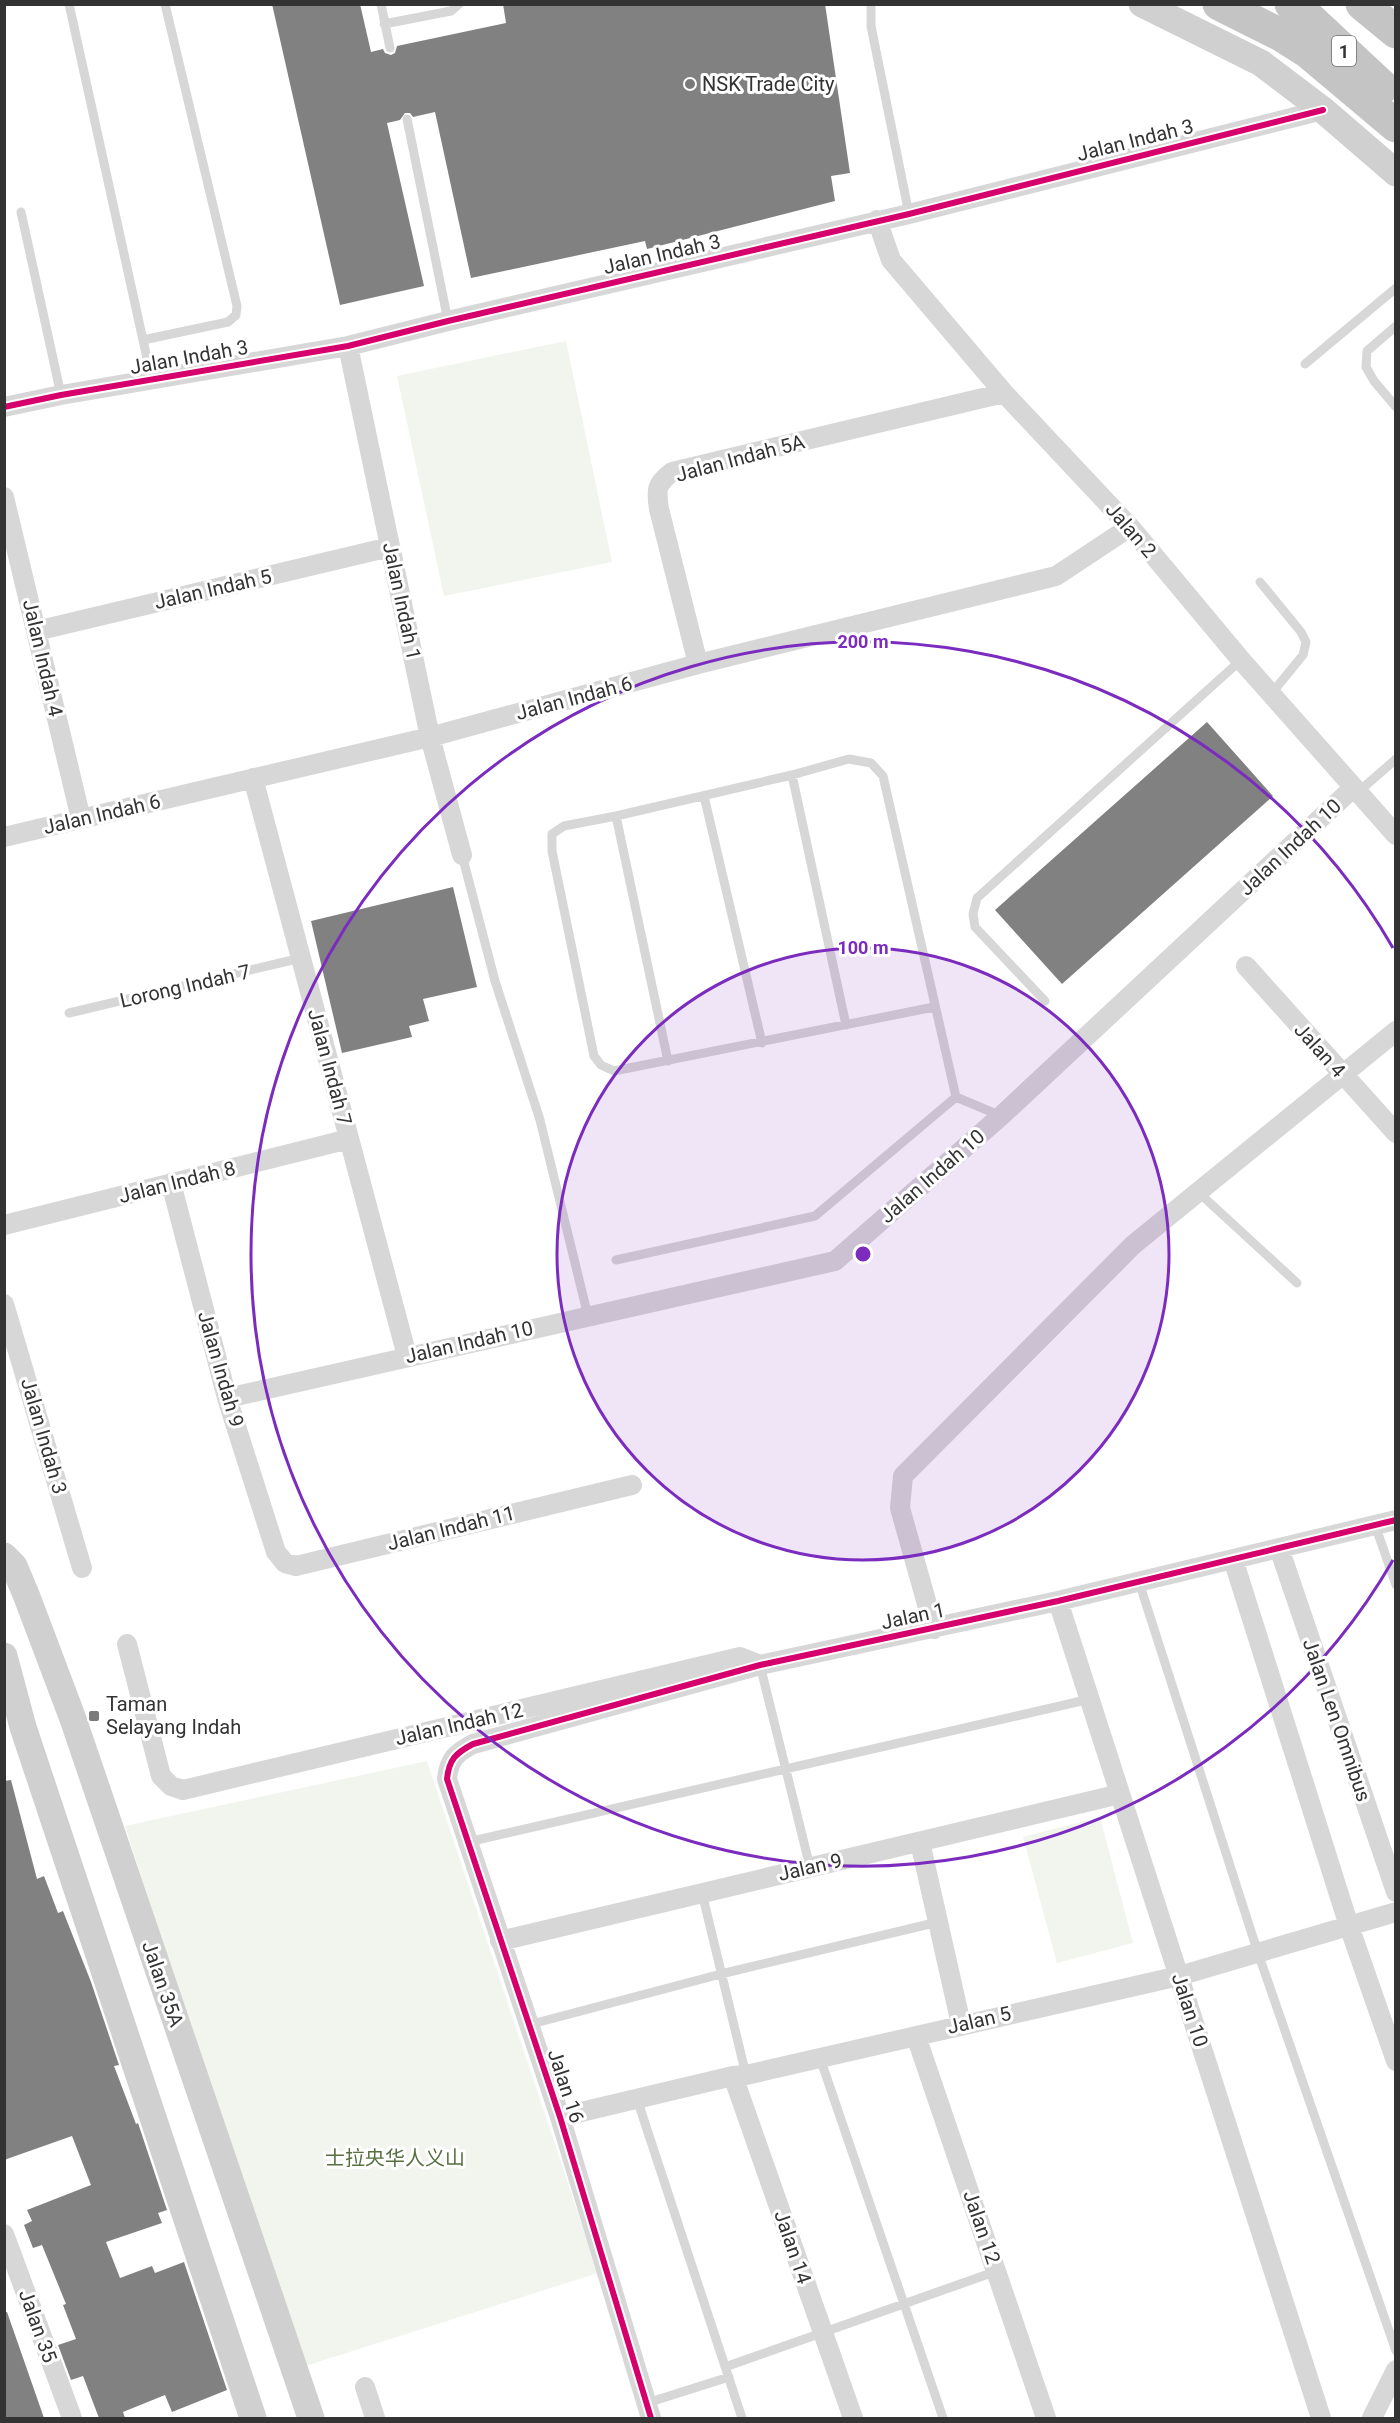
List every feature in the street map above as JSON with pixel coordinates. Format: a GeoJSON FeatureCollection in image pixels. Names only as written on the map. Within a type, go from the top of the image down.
{"type":"FeatureCollection","features":[{"type":"Feature","properties":{"kind":"highway"},"geometry":{"type":"LineString","coordinates":[[1219,4],[1281,35],[1308,52],[1395,126]]}},
{"type":"Feature","properties":{"kind":"highway","name":"1"},"geometry":{"type":"LineString","coordinates":[[1291,4],[1308,17],[1395,99]]}},
{"type":"Feature","properties":{"kind":"street"},"geometry":{"type":"LineString","coordinates":[[1142,4],[1261,63],[1323,110],[1395,173]]}},
{"type":"Feature","properties":{"kind":"street","name":"Jalan Indah 3"},"geometry":{"type":"LineString","coordinates":[[5,405],[348,346],[909,214],[1323,110]]}},
{"type":"Feature","properties":{"kind":"street","name":"Jalan 2"},"geometry":{"type":"LineString","coordinates":[[877,220],[891,260],[1004,393],[1130,526],[1241,660],[1395,836]]}},
{"type":"Feature","properties":{"kind":"street","name":"Jalan Indah 1"},"geometry":{"type":"LineString","coordinates":[[348,346],[430,737],[462,855]]}},
{"type":"Feature","properties":{"kind":"street","name":"Jalan Indah 5A"},"geometry":{"type":"LineString","coordinates":[[698,664],[658,509],[657,496],[660,482],[672,472],[1004,393]]}},
{"type":"Feature","properties":{"kind":"street","name":"Jalan Indah 4"},"geometry":{"type":"LineString","coordinates":[[4,497],[81,819]]}},
{"type":"Feature","properties":{"kind":"street","name":"Jalan Indah 6"},"geometry":{"type":"LineString","coordinates":[[4,837],[430,737],[698,664],[1056,576],[1130,526]]}},
{"type":"Feature","properties":{"kind":"street","name":"Jalan Indah 5"},"geometry":{"type":"LineString","coordinates":[[36,631],[390,547]]}},
{"type":"Feature","properties":{"kind":"street","name":"Jalan Indah 7"},"geometry":{"type":"LineString","coordinates":[[253,778],[406,1356]]}},
{"type":"Feature","properties":{"kind":"street","name":"Jalan Indah 10"},"geometry":{"type":"LineString","coordinates":[[227,1398],[835,1261],[1001,1116],[1355,790]]}},
{"type":"Feature","properties":{"kind":"street","name":"Jalan 4"},"geometry":{"type":"LineString","coordinates":[[1246,966],[1395,1133]]}},
{"type":"Feature","properties":{"kind":"street"},"geometry":{"type":"LineString","coordinates":[[933,1629],[900,1508],[903,1476],[1133,1245],[1395,1031]]}},
{"type":"Feature","properties":{"kind":"street","name":"Jalan Indah 8"},"geometry":{"type":"LineString","coordinates":[[4,1225],[349,1139]]}},
{"type":"Feature","properties":{"kind":"street","name":"Jalan Indah 9"},"geometry":{"type":"LineString","coordinates":[[171,1183],[227,1398],[276,1552]]}},
{"type":"Feature","properties":{"kind":"street","name":"Jalan Indah 3"},"geometry":{"type":"LineString","coordinates":[[4,1304],[82,1568]]}},
{"type":"Feature","properties":{"kind":"street","name":"Jalan Indah 11"},"geometry":{"type":"LineString","coordinates":[[276,1552],[285,1563],[296,1566],[632,1485]]}},
{"type":"Feature","properties":{"kind":"street","name":"Jalan 1"},"geometry":{"type":"LineString","coordinates":[[448,1766],[456,1752],[473,1744],[760,1665],[1058,1601],[1395,1520]]}},
{"type":"Feature","properties":{"kind":"street","name":"Jalan Len Omnibus"},"geometry":{"type":"LineString","coordinates":[[1279,1548],[1395,1892]]}},
{"type":"Feature","properties":{"kind":"street","name":"Jalan 35A"},"geometry":{"type":"LineString","coordinates":[[4,1556],[14,1566],[73,1719],[311,2418]]}},
{"type":"Feature","properties":{"kind":"street"},"geometry":{"type":"LineString","coordinates":[[1233,1559],[1348,1926],[1395,2061]]}},
{"type":"Feature","properties":{"kind":"street","name":"Jalan 10"},"geometry":{"type":"LineString","coordinates":[[1058,1601],[1321,2418]]}},
{"type":"Feature","properties":{"kind":"street","name":"Jalan Indah 12"},"geometry":{"type":"LineString","coordinates":[[128,1644],[160,1776],[171,1786],[183,1790],[740,1656],[760,1665]]}},
{"type":"Feature","properties":{"kind":"street"},"geometry":{"type":"LineString","coordinates":[[4,1656],[14,1729],[250,2418]]}},
{"type":"Feature","properties":{"kind":"street","name":"Jalan 16"},"geometry":{"type":"LineString","coordinates":[[448,1766],[447,1779],[560,2117],[649,2411]]}},
{"type":"Feature","properties":{"kind":"street","name":"Jalan 9"},"geometry":{"type":"LineString","coordinates":[[500,1941],[1120,1794]]}},
{"type":"Feature","properties":{"kind":"street"},"geometry":{"type":"LineString","coordinates":[[920,1842],[961,2024]]}},
{"type":"Feature","properties":{"kind":"street","name":"Jalan 5"},"geometry":{"type":"LineString","coordinates":[[560,2117],[1179,1976],[1395,1912]]}},
{"type":"Feature","properties":{"kind":"street","name":"Jalan 12"},"geometry":{"type":"LineString","coordinates":[[916,2036],[1046,2418]]}},
{"type":"Feature","properties":{"kind":"street","name":"Jalan 14"},"geometry":{"type":"LineString","coordinates":[[739,2075],[822,2332],[853,2418]]}},
{"type":"Feature","properties":{"kind":"street","name":"Jalan 35"},"geometry":{"type":"LineString","coordinates":[[4,2234],[72,2418]]}},
{"type":"Feature","properties":{"kind":"street"},"geometry":{"type":"LineString","coordinates":[[1372,2418],[1395,2370]]}},
{"type":"Feature","properties":{"kind":"street"},"geometry":{"type":"LineString","coordinates":[[365,2387],[375,2418]]}},
{"type":"Feature","properties":{"kind":"lane"},"geometry":{"type":"LineString","coordinates":[[69,4],[152,381]]}},
{"type":"Feature","properties":{"kind":"lane"},"geometry":{"type":"LineString","coordinates":[[143,340],[228,322],[236,315],[237,306],[165,4]]}},
{"type":"Feature","properties":{"kind":"lane"},"geometry":{"type":"LineString","coordinates":[[381,4],[390,48]]}},
{"type":"Feature","properties":{"kind":"lane"},"geometry":{"type":"LineString","coordinates":[[384,24],[451,11],[459,4]]}},
{"type":"Feature","properties":{"kind":"lane"},"geometry":{"type":"LineString","coordinates":[[871,4],[871,26],[909,214]]}},
{"type":"Feature","properties":{"kind":"lane"},"geometry":{"type":"LineString","coordinates":[[407,118],[448,321]]}},
{"type":"Feature","properties":{"kind":"lane"},"geometry":{"type":"LineString","coordinates":[[21,212],[61,395]]}},
{"type":"Feature","properties":{"kind":"lane"},"geometry":{"type":"LineString","coordinates":[[1305,364],[1395,288]]}},
{"type":"Feature","properties":{"kind":"lane"},"geometry":{"type":"LineString","coordinates":[[1395,326],[1367,351],[1366,367],[1395,407]]}},
{"type":"Feature","properties":{"kind":"lane"},"geometry":{"type":"LineString","coordinates":[[1260,582],[1301,632],[1306,642],[1304,655],[1272,693]]}},
{"type":"Feature","properties":{"kind":"lane"},"geometry":{"type":"LineString","coordinates":[[1045,1002],[975,927],[973,914],[977,898],[1241,660]]}},
{"type":"Feature","properties":{"kind":"lane"},"geometry":{"type":"LineString","coordinates":[[934,1007],[614,1071],[601,1065],[594,1056],[552,851],[552,834],[564,826],[792,775],[849,759],[871,763],[883,776],[956,1097]]}},
{"type":"Feature","properties":{"kind":"lane"},"geometry":{"type":"LineString","coordinates":[[1355,790],[1395,759]]}},
{"type":"Feature","properties":{"kind":"lane"},"geometry":{"type":"LineString","coordinates":[[792,775],[846,1025]]}},
{"type":"Feature","properties":{"kind":"lane"},"geometry":{"type":"LineString","coordinates":[[704,795],[762,1042]]}},
{"type":"Feature","properties":{"kind":"lane"},"geometry":{"type":"LineString","coordinates":[[616,816],[668,1061]]}},
{"type":"Feature","properties":{"kind":"lane"},"geometry":{"type":"LineString","coordinates":[[462,855],[495,981],[540,1120],[588,1316]]}},
{"type":"Feature","properties":{"kind":"lane","name":"Lorong Indah 7"},"geometry":{"type":"LineString","coordinates":[[69,1013],[301,958]]}},
{"type":"Feature","properties":{"kind":"lane"},"geometry":{"type":"LineString","coordinates":[[956,1097],[1001,1116]]}},
{"type":"Feature","properties":{"kind":"lane"},"geometry":{"type":"LineString","coordinates":[[616,1260],[815,1216],[956,1097]]}},
{"type":"Feature","properties":{"kind":"lane"},"geometry":{"type":"LineString","coordinates":[[1197,1191],[1297,1283]]}},
{"type":"Feature","properties":{"kind":"lane"},"geometry":{"type":"LineString","coordinates":[[1375,1525],[1395,1585]]}},
{"type":"Feature","properties":{"kind":"lane"},"geometry":{"type":"LineString","coordinates":[[1139,1581],[1258,1953],[1395,2351]]}},
{"type":"Feature","properties":{"kind":"lane"},"geometry":{"type":"LineString","coordinates":[[760,1665],[810,1867]]}},
{"type":"Feature","properties":{"kind":"lane"},"geometry":{"type":"LineString","coordinates":[[468,1842],[785,1767],[1090,1699]]}},
{"type":"Feature","properties":{"kind":"lane"},"geometry":{"type":"LineString","coordinates":[[702,1893],[721,1974],[739,2075]]}},
{"type":"Feature","properties":{"kind":"lane"},"geometry":{"type":"LineString","coordinates":[[528,2025],[721,1974],[938,1922]]}},
{"type":"Feature","properties":{"kind":"lane"},"geometry":{"type":"LineString","coordinates":[[820,2058],[943,2418]]}},
{"type":"Feature","properties":{"kind":"lane"},"geometry":{"type":"LineString","coordinates":[[637,2099],[742,2418]]}},
{"type":"Feature","properties":{"kind":"lane"},"geometry":{"type":"LineString","coordinates":[[725,2367],[997,2271]]}},
{"type":"Feature","properties":{"kind":"lane"},"geometry":{"type":"LineString","coordinates":[[649,2411],[729,2377]]}},
{"type":"Feature","properties":{"kind":"green space"},"geometry":{"type":"Polygon","coordinates":[[[566,341],[612,562],[444,596],[397,376],[566,341]]]}},
{"type":"Feature","properties":{"kind":"green space","name":"士拉央华人义山"},"geometry":{"type":"Polygon","coordinates":[[[427,1761],[598,2273],[299,2368],[125,1826],[427,1761]]]}},
{"type":"Feature","properties":{"kind":"green space"},"geometry":{"type":"Polygon","coordinates":[[[1100,1817],[1133,1943],[1057,1963],[1023,1837],[1100,1817]]]}},
{"type":"Feature","properties":{"kind":"building"},"geometry":{"type":"Polygon","coordinates":[[[272,4],[360,4],[371,52],[383,49],[385,53],[391,55],[395,53],[397,46],[506,23],[503,4],[825,4],[850,173],[831,176],[835,201],[647,249],[645,241],[471,278],[435,112],[413,117],[410,113],[405,113],[400,120],[387,123],[424,286],[340,305],[272,4]]]}},
{"type":"Feature","properties":{"kind":"building"},"geometry":{"type":"Polygon","coordinates":[[[1207,722],[1273,796],[1062,984],[995,910],[1207,722]]]}},
{"type":"Feature","properties":{"kind":"building"},"geometry":{"type":"Polygon","coordinates":[[[453,887],[477,987],[423,999],[429,1021],[409,1026],[412,1037],[342,1053],[311,921],[453,887]]]}},
{"type":"Feature","properties":{"kind":"building"},"geometry":{"type":"Polygon","coordinates":[[[11,1780],[37,1879],[44,1876],[58,1913],[63,1911],[91,1982],[119,2065],[114,2066],[136,2124],[138,2123],[167,2210],[158,2213],[162,2223],[106,2242],[120,2278],[152,2266],[155,2273],[184,2262],[227,2390],[172,2412],[165,2395],[123,2412],[125,2418],[99,2418],[83,2376],[71,2380],[58,2345],[76,2339],[63,2305],[66,2304],[42,2245],[33,2248],[24,2225],[32,2221],[27,2210],[91,2185],[72,2136],[4,2160],[4,1781],[11,1780]]]}},
{"type":"Feature","properties":{"kind":"building"},"geometry":{"type":"Polygon","coordinates":[[[4,2312],[7,2312],[44,2418],[4,2418],[4,2312]]]}},
{"type":"Feature","properties":{"kind":"cycle path"},"geometry":{"type":"LineString","coordinates":[[4,407],[61,395],[348,346],[909,214],[1323,110]]}},
{"type":"Feature","properties":{"kind":"cycle path"},"geometry":{"type":"LineString","coordinates":[[651,2418],[560,2117],[447,1779],[454,1757],[473,1744],[760,1665],[1058,1601],[1396,1520]]}},
{"type":"Feature","properties":{"kind":"place","name":"NSK Trade City"},"geometry":{"type":"Point","coordinates":[690,84]}},
{"type":"Feature","properties":{"kind":"place","name":"Taman Selayang Indah"},"geometry":{"type":"Point","coordinates":[94,1716]}}]}
